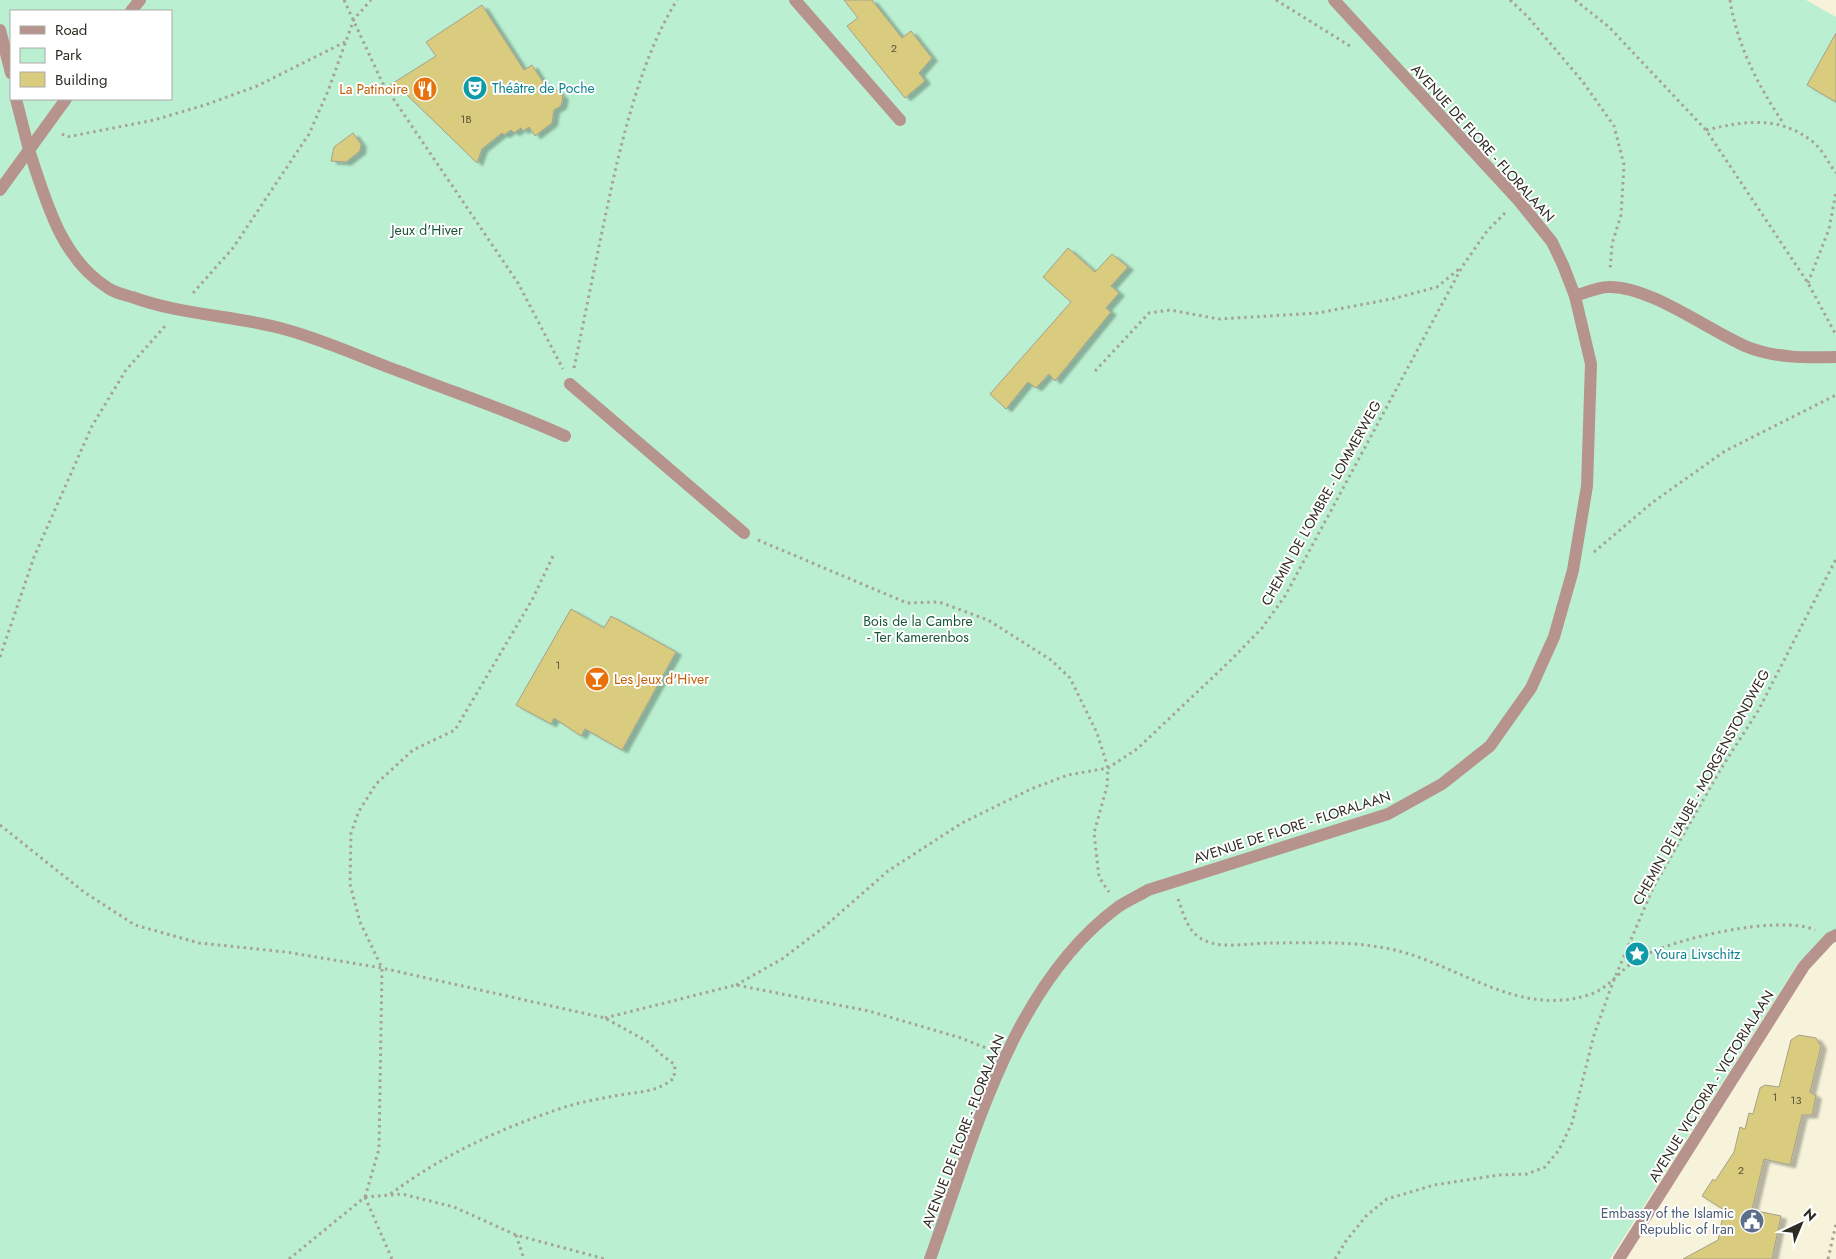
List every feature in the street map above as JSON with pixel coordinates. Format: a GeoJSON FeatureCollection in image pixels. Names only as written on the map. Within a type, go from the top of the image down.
{"type":"FeatureCollection","features":[{"type":"Feature","properties":{"kind":"street"},"geometry":{"type":"LineString","coordinates":[[132,10],[140,0]]}},
{"type":"Feature","properties":{"kind":"street"},"geometry":{"type":"LineString","coordinates":[[795,0],[900,120]]}},
{"type":"Feature","properties":{"kind":"street","name":"AVENUE DE FLORE - FLORALAAN"},"geometry":{"type":"LineString","coordinates":[[930,1259],[1005,1056],[1038,994],[1071,950],[1118,907],[1148,890],[1388,814],[1442,784],[1490,746],[1531,688],[1554,637],[1573,570],[1587,486],[1591,390],[1590,364],[1575,296],[1552,242],[1520,201],[1334,0]]}},
{"type":"Feature","properties":{"kind":"street"},"geometry":{"type":"LineString","coordinates":[[0,30],[9,58]]}},
{"type":"Feature","properties":{"kind":"street"},"geometry":{"type":"LineString","coordinates":[[16,100],[29,150],[51,215],[67,246],[84,269],[109,289],[178,311],[277,327],[318,338],[402,373],[526,418],[565,436]]}},
{"type":"Feature","properties":{"kind":"street"},"geometry":{"type":"LineString","coordinates":[[0,190],[65,100]]}},
{"type":"Feature","properties":{"kind":"street"},"geometry":{"type":"LineString","coordinates":[[1575,296],[1609,287],[1655,298],[1747,347],[1799,358],[1836,357]]}},
{"type":"Feature","properties":{"kind":"street"},"geometry":{"type":"LineString","coordinates":[[570,384],[744,533]]}},
{"type":"Feature","properties":{"kind":"street","name":"AVENUE VICTORIA - VICTORIALAAN"},"geometry":{"type":"LineString","coordinates":[[1619,1259],[1804,966],[1833,936]]}},
{"type":"Feature","properties":{"kind":"path"},"geometry":{"type":"LineString","coordinates":[[344,0],[382,82],[518,283],[570,384]]}},
{"type":"Feature","properties":{"kind":"path"},"geometry":{"type":"LineString","coordinates":[[570,384],[601,232],[630,109],[663,23],[677,0]]}},
{"type":"Feature","properties":{"kind":"path"},"geometry":{"type":"LineString","coordinates":[[1510,0],[1528,17],[1577,75],[1614,126],[1624,165],[1621,215],[1612,244],[1609,287]]}},
{"type":"Feature","properties":{"kind":"path"},"geometry":{"type":"LineString","coordinates":[[1575,0],[1609,27],[1706,130],[1808,283],[1836,335]]}},
{"type":"Feature","properties":{"kind":"path"},"geometry":{"type":"LineString","coordinates":[[1730,0],[1734,23],[1764,95],[1784,124],[1814,143],[1836,173]]}},
{"type":"Feature","properties":{"kind":"path"},"geometry":{"type":"LineString","coordinates":[[46,124],[67,137],[154,120],[257,86],[346,41]]}},
{"type":"Feature","properties":{"kind":"path"},"geometry":{"type":"LineString","coordinates":[[1706,130],[1742,122],[1784,124]]}},
{"type":"Feature","properties":{"kind":"path"},"geometry":{"type":"LineString","coordinates":[[1808,283],[1829,229],[1836,192]]}},
{"type":"Feature","properties":{"kind":"path","name":"CHEMIN DE L'OMBRE - LOMMERWEG"},"geometry":{"type":"LineString","coordinates":[[736,985],[782,958],[824,927],[888,871],[962,823],[1031,789],[1068,775],[1108,768],[1137,749],[1262,628],[1285,596],[1462,267],[1487,231],[1500,217],[1520,201]]}},
{"type":"Feature","properties":{"kind":"path"},"geometry":{"type":"LineString","coordinates":[[1095,371],[1149,313],[1170,310],[1219,319],[1318,313],[1437,288],[1462,267]]}},
{"type":"Feature","properties":{"kind":"path"},"geometry":{"type":"LineString","coordinates":[[1573,570],[1652,502],[1725,451],[1836,395]]}},
{"type":"Feature","properties":{"kind":"path"},"geometry":{"type":"LineString","coordinates":[[744,533],[804,561],[907,603],[939,602],[988,620],[1050,660],[1070,678],[1097,733],[1108,768],[1107,786],[1094,833],[1100,877],[1118,907]]}},
{"type":"Feature","properties":{"kind":"path"},"geometry":{"type":"LineString","coordinates":[[392,1259],[365,1197],[379,1149],[382,968],[360,922],[350,884],[351,833],[359,811],[376,784],[413,750],[455,730],[532,600],[553,556]]}},
{"type":"Feature","properties":{"kind":"path","name":"CHEMIN DE L'AUBE - MORGENSTONDWEG"},"geometry":{"type":"LineString","coordinates":[[1335,1259],[1346,1241],[1366,1216],[1387,1199],[1434,1185],[1499,1175],[1527,1174],[1545,1167],[1559,1150],[1572,1124],[1594,1035],[1613,982],[1653,888],[1722,767],[1758,711],[1836,559]]}},
{"type":"Feature","properties":{"kind":"path"},"geometry":{"type":"LineString","coordinates":[[0,825],[84,892],[135,925],[199,943],[286,952],[382,968],[605,1018],[650,1043],[675,1065],[674,1078],[668,1083],[650,1091],[613,1096],[577,1104],[525,1121],[469,1144],[424,1169],[389,1195]]}},
{"type":"Feature","properties":{"kind":"path"},"geometry":{"type":"LineString","coordinates":[[1173,882],[1187,926],[1206,942],[1238,945],[1268,943],[1381,947],[1426,961],[1529,1000],[1566,1000],[1587,996],[1613,982],[1635,961],[1659,947],[1713,933],[1786,924],[1811,928],[1833,936]]}},
{"type":"Feature","properties":{"kind":"path"},"geometry":{"type":"LineString","coordinates":[[605,1018],[736,985],[869,1010],[961,1038],[1005,1056]]}},
{"type":"Feature","properties":{"kind":"path"},"geometry":{"type":"LineString","coordinates":[[289,1259],[365,1197],[402,1194],[454,1207],[516,1235],[605,1259]]}},
{"type":"Feature","properties":{"kind":"path"},"geometry":{"type":"LineString","coordinates":[[1828,1259],[1836,1224]]}},
{"type":"Feature","properties":{"kind":"path"},"geometry":{"type":"LineString","coordinates":[[516,1235],[524,1259]]}},
{"type":"Feature","properties":{"kind":"green space","name":"Bois de la Cambre - Ter Kamerenbos"},"geometry":{"type":"Polygon","coordinates":[[[0,0],[1806,0],[1836,17],[1836,929],[1799,962],[1610,1259],[0,1259],[0,0]]]}},
{"type":"Feature","properties":{"kind":"building"},"geometry":{"type":"Polygon","coordinates":[[[844,0],[872,0],[902,38],[911,31],[932,58],[919,73],[925,81],[905,98],[847,26],[858,18],[844,0]]]}},
{"type":"Feature","properties":{"kind":"building","name":"Théâtre de Poche"},"geometry":{"type":"Polygon","coordinates":[[[482,5],[524,70],[532,65],[547,88],[557,90],[563,97],[561,106],[554,110],[552,123],[535,136],[529,127],[523,131],[521,128],[514,133],[511,130],[504,135],[502,133],[482,149],[477,163],[406,94],[404,89],[390,85],[436,56],[426,42],[482,5]]]}},
{"type":"Feature","properties":{"kind":"building"},"geometry":{"type":"Polygon","coordinates":[[[1836,33],[1836,102],[1807,85],[1836,33]]]}},
{"type":"Feature","properties":{"kind":"building"},"geometry":{"type":"Polygon","coordinates":[[[353,133],[361,144],[360,151],[346,162],[331,161],[334,147],[353,133]]]}},
{"type":"Feature","properties":{"kind":"building"},"geometry":{"type":"Polygon","coordinates":[[[1068,248],[1095,272],[1112,254],[1128,267],[1111,286],[1119,293],[1106,308],[1111,312],[1055,381],[1049,374],[1036,388],[1028,382],[1006,409],[990,394],[1071,302],[1043,277],[1068,248]]]}},
{"type":"Feature","properties":{"kind":"building","name":"Les Jeux d'Hiver"},"geometry":{"type":"Polygon","coordinates":[[[571,609],[604,628],[611,616],[676,652],[622,750],[585,729],[581,736],[554,718],[551,724],[516,705],[571,609]]]}},
{"type":"Feature","properties":{"kind":"building"},"geometry":{"type":"Polygon","coordinates":[[[1799,1035],[1816,1038],[1821,1046],[1810,1092],[1816,1096],[1812,1115],[1802,1115],[1790,1165],[1764,1159],[1752,1210],[1781,1216],[1772,1259],[1683,1259],[1718,1240],[1724,1210],[1702,1196],[1713,1179],[1715,1181],[1734,1152],[1740,1127],[1745,1129],[1749,1113],[1753,1114],[1760,1088],[1765,1085],[1779,1087],[1791,1040],[1799,1035]]]}},
{"type":"Feature","properties":{"kind":"place","name":"Théâtre de Poche"},"geometry":{"type":"Point","coordinates":[475,88]}},
{"type":"Feature","properties":{"kind":"place","name":"La Patinoire"},"geometry":{"type":"Point","coordinates":[425,89]}},
{"type":"Feature","properties":{"kind":"place","name":"Les Jeux d'Hiver"},"geometry":{"type":"Point","coordinates":[597,679]}},
{"type":"Feature","properties":{"kind":"place","name":"Youra Livschitz"},"geometry":{"type":"Point","coordinates":[1637,954]}},
{"type":"Feature","properties":{"kind":"place","name":"Embassy of the Islamic Republic of Iran"},"geometry":{"type":"Point","coordinates":[1752,1221]}},
{"type":"Feature","properties":{"kind":"park label","name":"Jeux d'Hiver"},"geometry":{"type":"Point","coordinates":[427,230]}}]}
